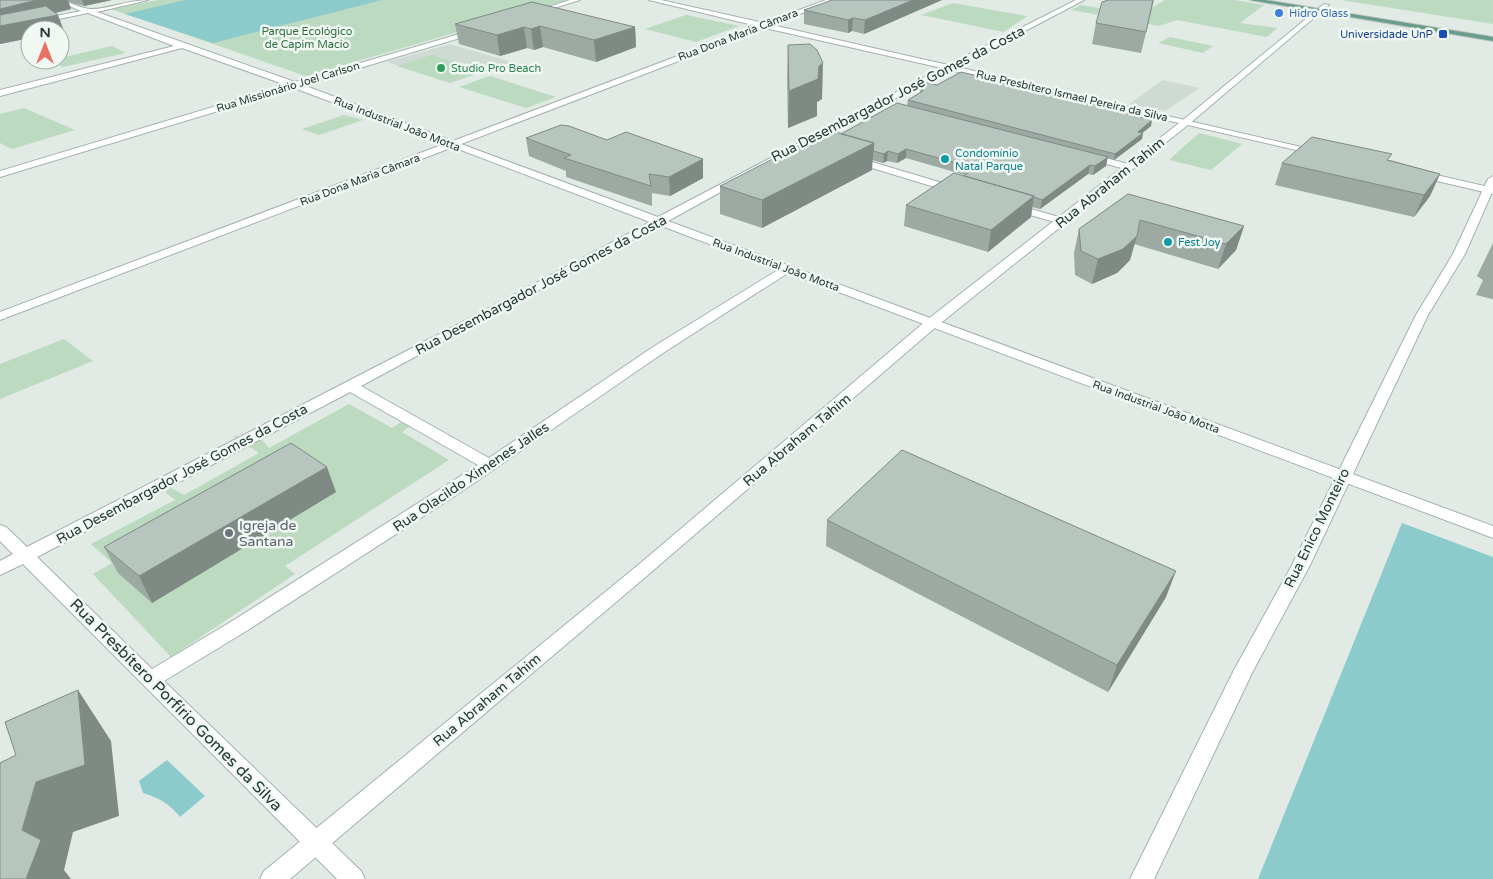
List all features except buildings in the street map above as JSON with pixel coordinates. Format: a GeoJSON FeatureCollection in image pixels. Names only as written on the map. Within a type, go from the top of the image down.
{"type":"FeatureCollection","features":[{"type":"Feature","properties":{"kind":"main road"},"geometry":{"type":"LineString","coordinates":[[1253,0],[1493,40]]}},
{"type":"Feature","properties":{"kind":"main road"},"geometry":{"type":"LineString","coordinates":[[1296,0],[1493,33]]}},
{"type":"Feature","properties":{"kind":"main road"},"geometry":{"type":"LineString","coordinates":[[1466,35],[1465,33],[1469,32],[1493,33]]}},
{"type":"Feature","properties":{"kind":"street","name":"Rua Industrial João Motta"},"geometry":{"type":"LineString","coordinates":[[59,0],[294,85],[1493,532]]}},
{"type":"Feature","properties":{"kind":"street"},"geometry":{"type":"LineString","coordinates":[[0,29],[145,0]]}},
{"type":"Feature","properties":{"kind":"street"},"geometry":{"type":"LineString","coordinates":[[529,14],[577,0]]}},
{"type":"Feature","properties":{"kind":"street","name":"Rua Presbítero Ismael Pereira da Silva"},"geometry":{"type":"LineString","coordinates":[[652,0],[1329,154]]}},
{"type":"Feature","properties":{"kind":"street","name":"Rua Dona Maria Câmara"},"geometry":{"type":"LineString","coordinates":[[0,316],[832,0]]}},
{"type":"Feature","properties":{"kind":"street","name":"Rua Desembargador José Gomes da Costa"},"geometry":{"type":"LineString","coordinates":[[0,569],[351,386],[801,144],[1080,0]]}},
{"type":"Feature","properties":{"kind":"street","name":"Rua Abraham Tahim"},"geometry":{"type":"LineString","coordinates":[[272,879],[314,842],[643,570],[932,323],[1186,122],[1326,5]]}},
{"type":"Feature","properties":{"kind":"street","name":"Rua Missionário Joel Carlson"},"geometry":{"type":"LineString","coordinates":[[0,174],[486,27]]}},
{"type":"Feature","properties":{"kind":"street"},"geometry":{"type":"LineString","coordinates":[[0,93],[182,46]]}},
{"type":"Feature","properties":{"kind":"street"},"geometry":{"type":"LineString","coordinates":[[880,103],[899,108]]}},
{"type":"Feature","properties":{"kind":"street"},"geometry":{"type":"LineString","coordinates":[[801,144],[819,149]]}},
{"type":"Feature","properties":{"kind":"street"},"geometry":{"type":"LineString","coordinates":[[838,155],[969,194]]}},
{"type":"Feature","properties":{"kind":"street"},"geometry":{"type":"LineString","coordinates":[[1081,155],[1129,167]]}},
{"type":"Feature","properties":{"kind":"street"},"geometry":{"type":"LineString","coordinates":[[1413,173],[1491,186]]}},
{"type":"Feature","properties":{"kind":"street","name":"Rua Enico Monteiro"},"geometry":{"type":"LineString","coordinates":[[1142,879],[1244,670],[1301,565],[1422,316],[1459,254],[1491,186]]}},
{"type":"Feature","properties":{"kind":"street"},"geometry":{"type":"LineString","coordinates":[[1006,205],[1062,222]]}},
{"type":"Feature","properties":{"kind":"street","name":"Rua Olacildo Ximenes Jalles"},"geometry":{"type":"LineString","coordinates":[[151,679],[241,626],[490,465],[635,366],[787,269]]}},
{"type":"Feature","properties":{"kind":"street"},"geometry":{"type":"LineString","coordinates":[[351,386],[409,421],[490,465]]}},
{"type":"Feature","properties":{"kind":"street","name":"Rua Presbítero Porfírio Gomes da Silva"},"geometry":{"type":"LineString","coordinates":[[0,531],[353,879]]}},
{"type":"Feature","properties":{"kind":"shaded area"},"geometry":{"type":"Polygon","coordinates":[[[450,44],[512,62],[450,83],[387,62],[450,44]]]}},
{"type":"Feature","properties":{"kind":"shaded area"},"geometry":{"type":"Polygon","coordinates":[[[1163,80],[1200,88],[1165,111],[1129,104],[1163,80]]]}},
{"type":"Feature","properties":{"kind":"green space","name":"Parque Ecológico de Capim Macio"},"geometry":{"type":"Polygon","coordinates":[[[158,0],[568,0],[306,76],[111,9],[158,0]]]}},
{"type":"Feature","properties":{"kind":"green space"},"geometry":{"type":"Polygon","coordinates":[[[1165,0],[1234,0],[1264,5],[1240,23],[1277,28],[1267,37],[1177,20],[1159,26],[1071,10],[1081,5],[1140,15],[1165,0]]]}},
{"type":"Feature","properties":{"kind":"green space"},"geometry":{"type":"Polygon","coordinates":[[[1341,0],[1493,0],[1493,24],[1341,0]]]}},
{"type":"Feature","properties":{"kind":"green space"},"geometry":{"type":"Polygon","coordinates":[[[953,3],[1027,16],[1004,32],[921,15],[953,3]]]}},
{"type":"Feature","properties":{"kind":"green space"},"geometry":{"type":"Polygon","coordinates":[[[686,15],[739,26],[696,42],[645,29],[686,15]]]}},
{"type":"Feature","properties":{"kind":"green space"},"geometry":{"type":"Polygon","coordinates":[[[1170,37],[1213,46],[1203,53],[1158,43],[1170,37]]]}},
{"type":"Feature","properties":{"kind":"green space"},"geometry":{"type":"Polygon","coordinates":[[[112,46],[126,53],[70,65],[70,56],[112,46]]]}},
{"type":"Feature","properties":{"kind":"green space","name":"Studio Pro Beach"},"geometry":{"type":"Polygon","coordinates":[[[432,55],[485,71],[450,83],[397,66],[432,55]]]}},
{"type":"Feature","properties":{"kind":"green space"},"geometry":{"type":"Polygon","coordinates":[[[490,76],[556,97],[526,108],[459,87],[490,76]]]}},
{"type":"Feature","properties":{"kind":"green space"},"geometry":{"type":"Polygon","coordinates":[[[24,108],[75,130],[12,149],[0,143],[0,114],[24,108]]]}},
{"type":"Feature","properties":{"kind":"green space"},"geometry":{"type":"Polygon","coordinates":[[[344,115],[363,120],[319,135],[302,129],[344,115]]]}},
{"type":"Feature","properties":{"kind":"green space"},"geometry":{"type":"Polygon","coordinates":[[[1199,133],[1242,144],[1211,170],[1169,160],[1199,133]]]}},
{"type":"Feature","properties":{"kind":"green space"},"geometry":{"type":"Polygon","coordinates":[[[64,339],[93,361],[0,399],[0,364],[64,339]]]}},
{"type":"Feature","properties":{"kind":"green space"},"geometry":{"type":"Polygon","coordinates":[[[349,404],[392,428],[406,419],[413,424],[402,432],[449,460],[285,566],[295,574],[171,657],[93,574],[112,563],[91,544],[175,500],[165,492],[171,488],[184,495],[259,453],[233,436],[261,439],[269,448],[349,404]]]}},
{"type":"Feature","properties":{"kind":"water"},"geometry":{"type":"Polygon","coordinates":[[[185,0],[382,0],[213,43],[125,14],[185,0]]]}},
{"type":"Feature","properties":{"kind":"water"},"geometry":{"type":"Polygon","coordinates":[[[1402,523],[1493,557],[1493,879],[1258,879],[1402,523]]]}},
{"type":"Feature","properties":{"kind":"water"},"geometry":{"type":"Polygon","coordinates":[[[167,760],[205,796],[180,817],[164,802],[143,793],[139,781],[167,760]]]}},
{"type":"Feature","properties":{"kind":"place","name":"Hidro Glass"},"geometry":{"type":"Point","coordinates":[1279,13]}},
{"type":"Feature","properties":{"kind":"place","name":"Universidade UnP"},"geometry":{"type":"Point","coordinates":[1443,34]}},
{"type":"Feature","properties":{"kind":"place","name":"Studio Pro Beach"},"geometry":{"type":"Point","coordinates":[441,68]}},
{"type":"Feature","properties":{"kind":"place","name":"Condomínio Natal Parque"},"geometry":{"type":"Point","coordinates":[945,159]}},
{"type":"Feature","properties":{"kind":"place","name":"Fest Joy"},"geometry":{"type":"Point","coordinates":[1168,242]}},
{"type":"Feature","properties":{"kind":"place","name":"Igreja de Santana"},"geometry":{"type":"Point","coordinates":[229,533]}}]}
